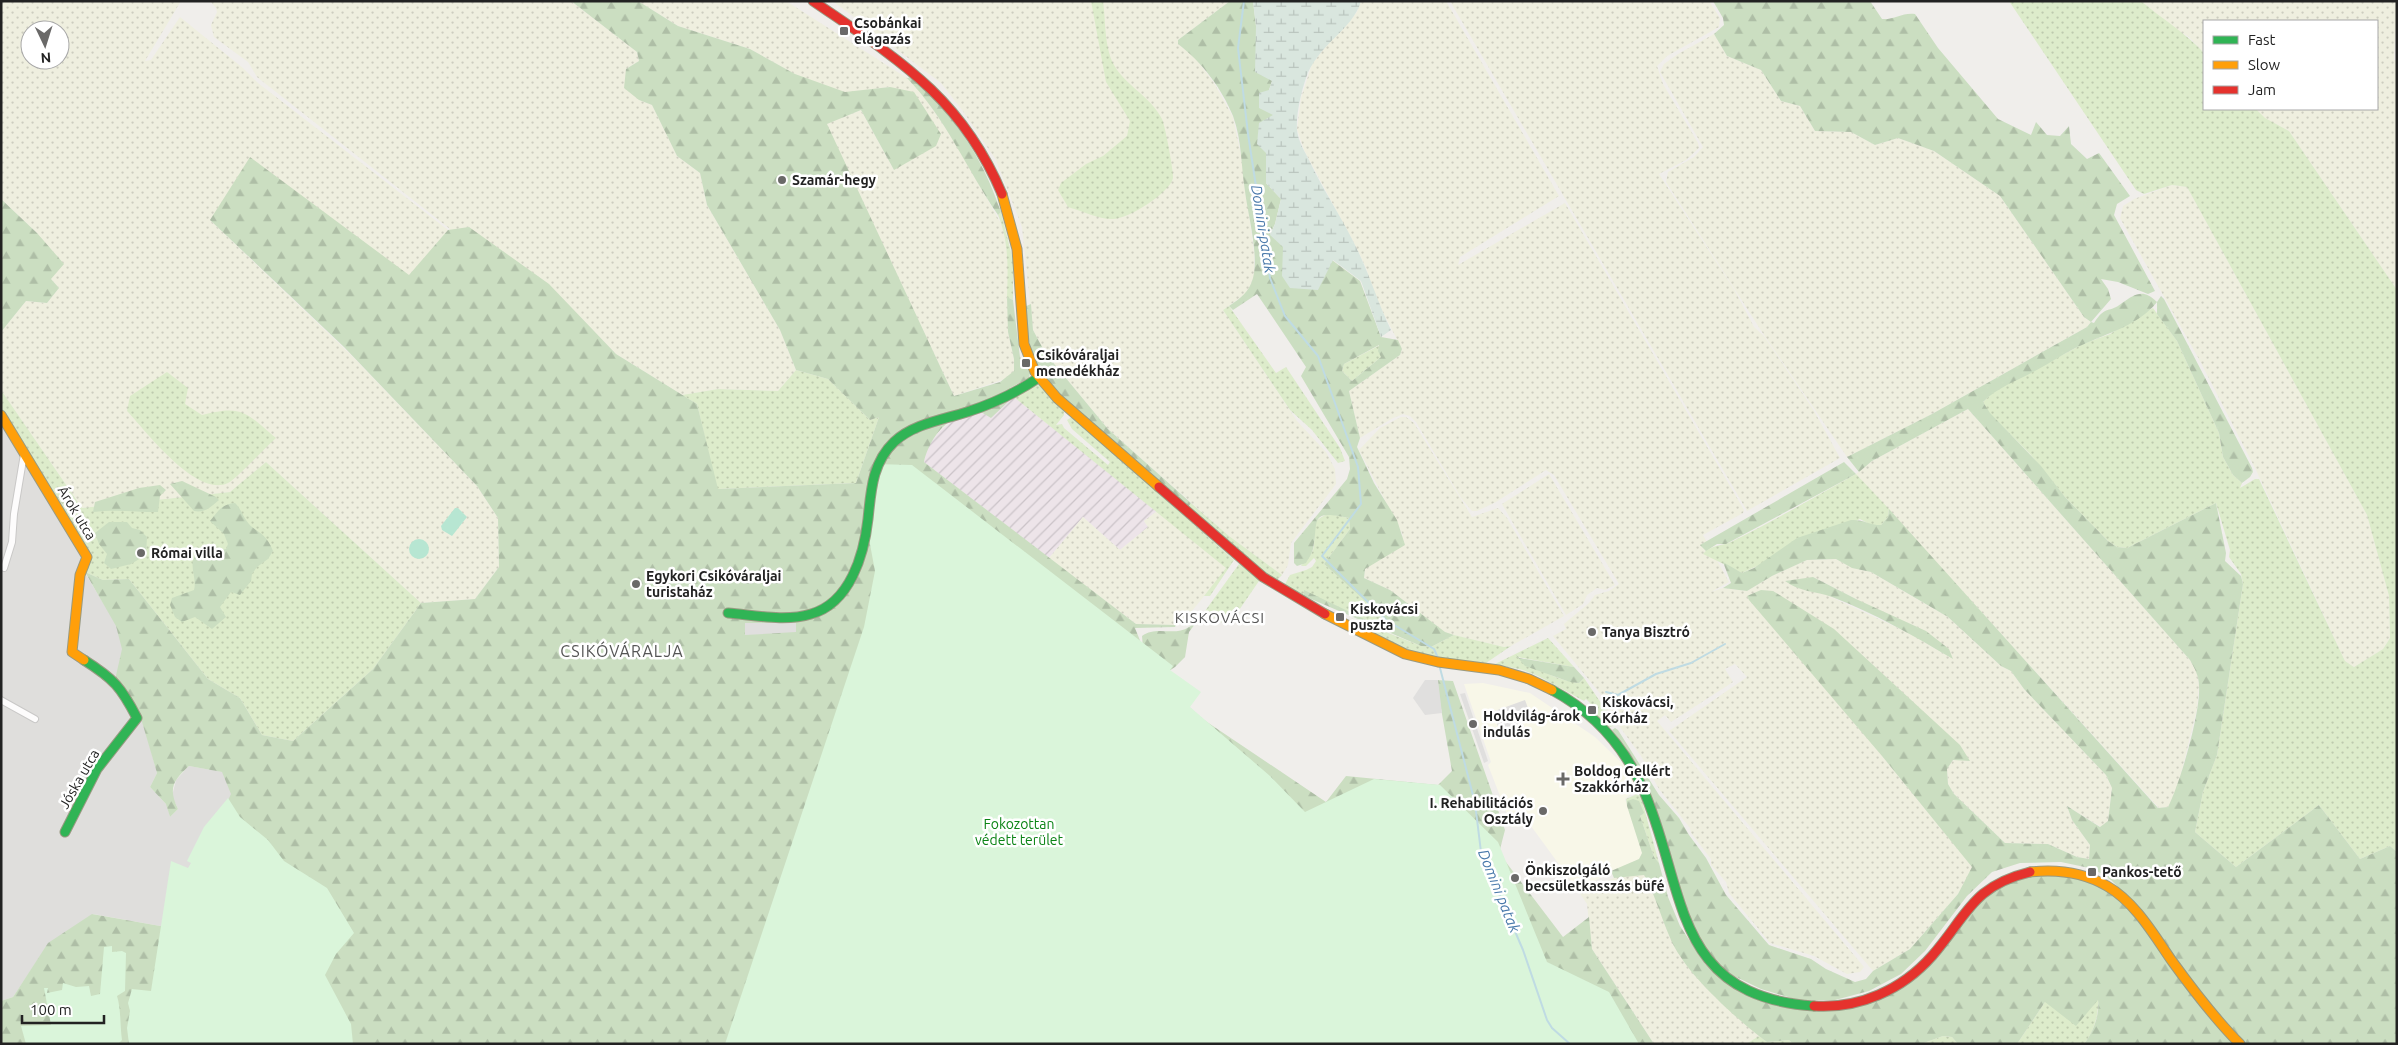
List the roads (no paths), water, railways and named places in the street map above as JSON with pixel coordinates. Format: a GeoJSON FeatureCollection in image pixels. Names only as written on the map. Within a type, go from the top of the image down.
{"type":"FeatureCollection","features":[{"type":"Feature","properties":{"kind":"main road"},"geometry":{"type":"LineString","coordinates":[[818,2],[915,73],[952,109],[983,153],[1004,199],[1015,236],[1026,348],[1030,364],[1038,378],[1071,412],[1263,577],[1280,589],[1398,652],[1430,661],[1487,668],[1527,678],[1563,696],[1599,724],[1628,759],[1645,793],[1678,906],[1688,929],[1710,962],[1737,985],[1774,1001],[1798,1006],[1837,1007],[1863,1002],[1888,991],[1913,974],[1931,957],[1972,903],[1993,885],[2031,872],[2065,871],[2089,876],[2118,892],[2137,912],[2210,1011],[2240,1044]]}},
{"type":"Feature","properties":{"kind":"main road"},"geometry":{"type":"LineString","coordinates":[[728,613],[800,615],[814,613],[826,607],[848,583],[859,564],[866,537],[871,482],[879,463],[890,447],[908,432],[1004,399],[1038,378]]}},
{"type":"Feature","properties":{"kind":"main road"},"geometry":{"type":"LineString","coordinates":[[1,415],[24,453]]}},
{"type":"Feature","properties":{"kind":"main road","name":"Árok utca"},"geometry":{"type":"LineString","coordinates":[[24,453],[87,557],[80,575],[72,652],[104,673],[122,690],[136,718]]}},
{"type":"Feature","properties":{"kind":"main road","name":"Jóska utca"},"geometry":{"type":"LineString","coordinates":[[65,832],[97,769],[136,718]]}},
{"type":"Feature","properties":{"kind":"street"},"geometry":{"type":"LineString","coordinates":[[4,568],[12,542],[14,514],[24,453]]}},
{"type":"Feature","properties":{"kind":"street"},"geometry":{"type":"LineString","coordinates":[[1,700],[35,719]]}},
{"type":"Feature","properties":{"kind":"waterway","name":"Domini-patak"},"geometry":{"type":"LineString","coordinates":[[1244,1],[1238,48],[1248,134],[1270,278],[1285,316],[1318,356],[1358,467],[1361,504],[1322,556],[1386,620],[1434,649],[1438,658]]}},
{"type":"Feature","properties":{"kind":"waterway"},"geometry":{"type":"LineString","coordinates":[[1606,692],[1618,695],[1656,674],[1691,663],[1725,644]]}},
{"type":"Feature","properties":{"kind":"waterway","name":"Domini patak"},"geometry":{"type":"LineString","coordinates":[[1440,668],[1475,803],[1481,852],[1523,950],[1547,1020],[1552,1028],[1570,1044]]}},
{"type":"Feature","properties":{"kind":"place","name":"Csobánkai elágazás"},"geometry":{"type":"Point","coordinates":[844,31]}},
{"type":"Feature","properties":{"kind":"place","name":"Szamár-hegy"},"geometry":{"type":"Point","coordinates":[782,180]}},
{"type":"Feature","properties":{"kind":"place","name":"Csikóváraljai menedékház"},"geometry":{"type":"Point","coordinates":[1026,363]}},
{"type":"Feature","properties":{"kind":"place","name":"Római villa"},"geometry":{"type":"Point","coordinates":[141,553]}},
{"type":"Feature","properties":{"kind":"place","name":"Egykori Csikóváraljai turistaház"},"geometry":{"type":"Point","coordinates":[636,584]}},
{"type":"Feature","properties":{"kind":"place","name":"Kiskovácsi puszta"},"geometry":{"type":"Point","coordinates":[1340,617]}},
{"type":"Feature","properties":{"kind":"place","name":"Tanya Bisztró"},"geometry":{"type":"Point","coordinates":[1592,632]}},
{"type":"Feature","properties":{"kind":"place","name":"Kiskovácsi, Kórház"},"geometry":{"type":"Point","coordinates":[1592,710]}},
{"type":"Feature","properties":{"kind":"place","name":"Holdvilág-árok indulás"},"geometry":{"type":"Point","coordinates":[1473,724]}},
{"type":"Feature","properties":{"kind":"place","name":"Boldog Gellért Szakkórház"},"geometry":{"type":"Point","coordinates":[1563,779]}},
{"type":"Feature","properties":{"kind":"place","name":"I. Rehabilitációs Osztály"},"geometry":{"type":"Point","coordinates":[1543,811]}},
{"type":"Feature","properties":{"kind":"place","name":"Pankos-tető"},"geometry":{"type":"Point","coordinates":[2092,872]}},
{"type":"Feature","properties":{"kind":"place","name":"Önkiszolgáló becsületkasszás büfé"},"geometry":{"type":"Point","coordinates":[1515,878]}},
{"type":"Feature","properties":{"kind":"district","name":"KISKOVÁCSI"},"geometry":{"type":"Point","coordinates":[1220,618]}},
{"type":"Feature","properties":{"kind":"district","name":"CSIKÓVÁRALJA"},"geometry":{"type":"Point","coordinates":[622,651]}},
{"type":"Feature","properties":{"kind":"park label","name":"Fokozottan védett terület"},"geometry":{"type":"Point","coordinates":[1019,832]}}]}
